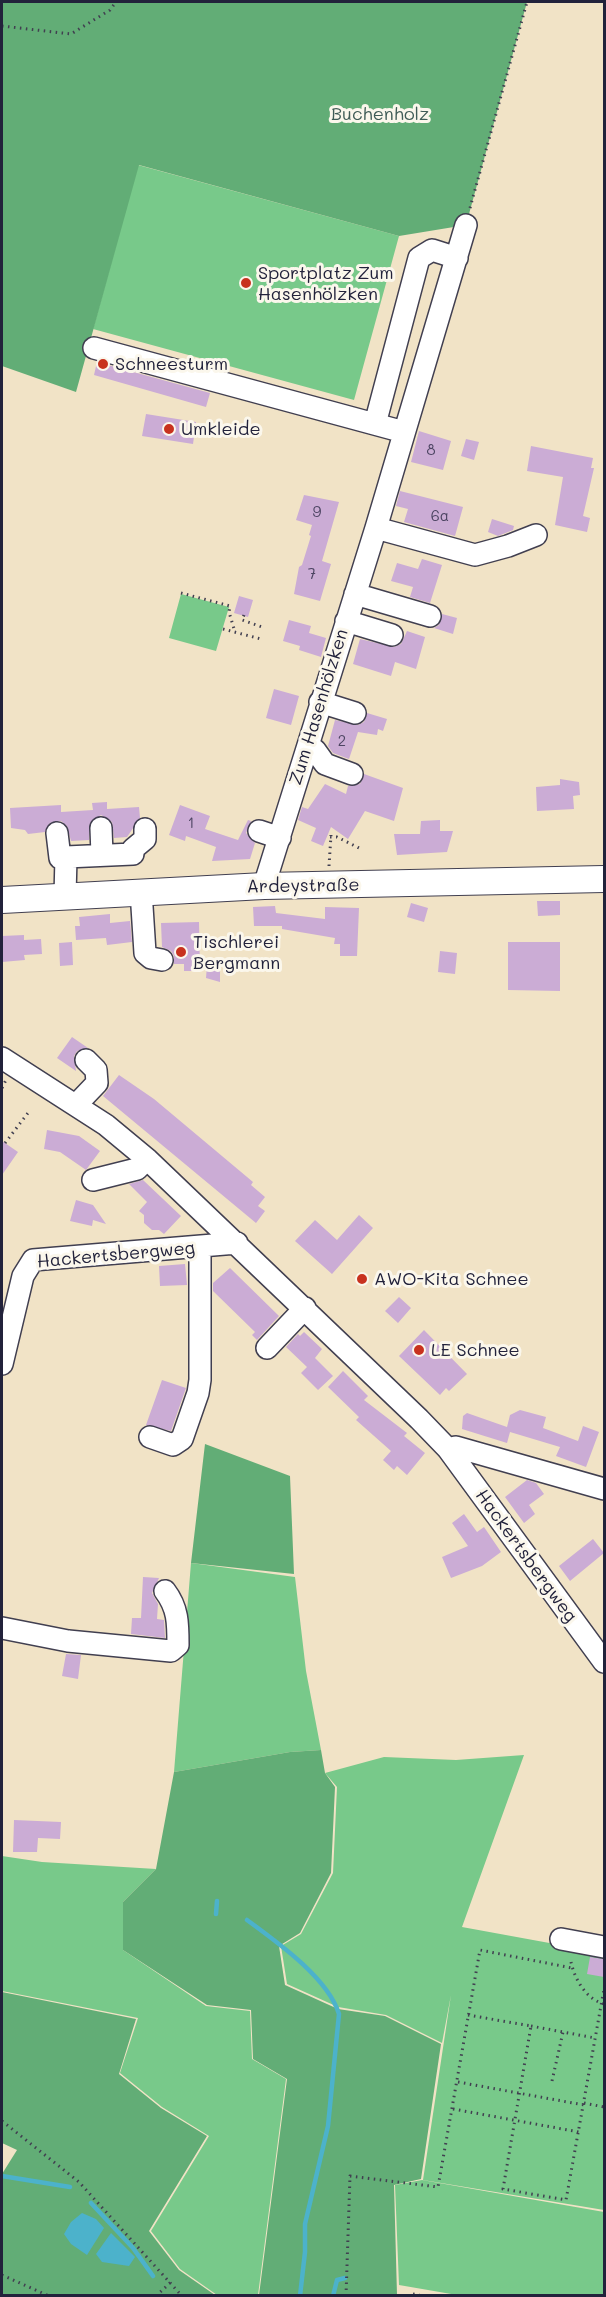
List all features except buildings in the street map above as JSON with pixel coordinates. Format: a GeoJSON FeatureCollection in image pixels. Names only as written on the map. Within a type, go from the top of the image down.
{"type":"FeatureCollection","features":[{"type":"Feature","properties":{"kind":"main road","name":"Ardeystraße"},"geometry":{"type":"LineString","coordinates":[[2,900],[141,891],[604,879]]}},
{"type":"Feature","properties":{"kind":"street","name":"Zum Hasenhölzken"},"geometry":{"type":"LineString","coordinates":[[280,887],[280,838],[294,799],[316,750],[325,668],[346,621],[376,528],[465,225]]}},
{"type":"Feature","properties":{"kind":"street"},"geometry":{"type":"LineString","coordinates":[[375,424],[419,258],[432,250],[457,258]]}},
{"type":"Feature","properties":{"kind":"street"},"geometry":{"type":"LineString","coordinates":[[401,323],[435,333]]}},
{"type":"Feature","properties":{"kind":"street"},"geometry":{"type":"LineString","coordinates":[[94,348],[404,432]]}},
{"type":"Feature","properties":{"kind":"street"},"geometry":{"type":"LineString","coordinates":[[376,528],[475,555],[536,535]]}},
{"type":"Feature","properties":{"kind":"street"},"geometry":{"type":"LineString","coordinates":[[355,594],[430,616]]}},
{"type":"Feature","properties":{"kind":"street"},"geometry":{"type":"LineString","coordinates":[[346,621],[392,635]]}},
{"type":"Feature","properties":{"kind":"street"},"geometry":{"type":"LineString","coordinates":[[320,702],[355,713]]}},
{"type":"Feature","properties":{"kind":"street"},"geometry":{"type":"LineString","coordinates":[[316,750],[325,764],[352,774]]}},
{"type":"Feature","properties":{"kind":"street"},"geometry":{"type":"LineString","coordinates":[[101,828],[102,855]]}},
{"type":"Feature","properties":{"kind":"street"},"geometry":{"type":"LineString","coordinates":[[57,833],[60,858],[133,854],[133,849],[146,839],[145,829]]}},
{"type":"Feature","properties":{"kind":"street"},"geometry":{"type":"LineString","coordinates":[[259,831],[280,838]]}},
{"type":"Feature","properties":{"kind":"street"},"geometry":{"type":"LineString","coordinates":[[65,896],[66,857]]}},
{"type":"Feature","properties":{"kind":"street"},"geometry":{"type":"LineString","coordinates":[[141,891],[145,953],[151,958],[162,960]]}},
{"type":"Feature","properties":{"kind":"street","name":"Hackertsbergweg"},"geometry":{"type":"LineString","coordinates":[[2,1058],[52,1100],[147,1159],[237,1243],[448,1449],[604,1662]]}},
{"type":"Feature","properties":{"kind":"street"},"geometry":{"type":"LineString","coordinates":[[52,1100],[102,1078],[86,1060]]}},
{"type":"Feature","properties":{"kind":"street"},"geometry":{"type":"LineString","coordinates":[[93,1180],[137,1169],[147,1159]]}},
{"type":"Feature","properties":{"kind":"street","name":"Hackertsbergweg"},"geometry":{"type":"LineString","coordinates":[[2,1364],[23,1276],[33,1260],[237,1243]]}},
{"type":"Feature","properties":{"kind":"street"},"geometry":{"type":"LineString","coordinates":[[150,1437],[173,1445],[182,1439],[198,1393],[200,1247]]}},
{"type":"Feature","properties":{"kind":"street"},"geometry":{"type":"LineString","coordinates":[[267,1348],[304,1308]]}},
{"type":"Feature","properties":{"kind":"street"},"geometry":{"type":"LineString","coordinates":[[448,1449],[456,1447],[604,1488]]}},
{"type":"Feature","properties":{"kind":"street"},"geometry":{"type":"LineString","coordinates":[[2,1628],[68,1641],[171,1651],[178,1645],[179,1617],[172,1600],[165,1591]]}},
{"type":"Feature","properties":{"kind":"street"},"geometry":{"type":"LineString","coordinates":[[561,1939],[604,1947]]}},
{"type":"Feature","properties":{"kind":"path"},"geometry":{"type":"LineString","coordinates":[[2,26],[71,34],[110,10],[116,2]]}},
{"type":"Feature","properties":{"kind":"path"},"geometry":{"type":"LineString","coordinates":[[465,225],[527,2]]}},
{"type":"Feature","properties":{"kind":"path"},"geometry":{"type":"LineString","coordinates":[[181,592],[230,606],[229,612],[235,632]]}},
{"type":"Feature","properties":{"kind":"path"},"geometry":{"type":"LineString","coordinates":[[244,615],[242,620],[265,628]]}},
{"type":"Feature","properties":{"kind":"path"},"geometry":{"type":"LineString","coordinates":[[223,629],[261,639]]}},
{"type":"Feature","properties":{"kind":"path"},"geometry":{"type":"LineString","coordinates":[[328,885],[331,836],[361,849]]}},
{"type":"Feature","properties":{"kind":"path"},"geometry":{"type":"LineString","coordinates":[[2,1138],[5,1142],[52,1100]]}},
{"type":"Feature","properties":{"kind":"path"},"geometry":{"type":"LineString","coordinates":[[346,2295],[350,2176],[438,2187],[480,1950],[572,1968]]}},
{"type":"Feature","properties":{"kind":"path"},"geometry":{"type":"LineString","coordinates":[[571,1962],[589,1998],[603,2004]]}},
{"type":"Feature","properties":{"kind":"path"},"geometry":{"type":"LineString","coordinates":[[531,2026],[503,2189],[566,2200],[604,1989]]}},
{"type":"Feature","properties":{"kind":"path"},"geometry":{"type":"LineString","coordinates":[[468,2015],[595,2038]]}},
{"type":"Feature","properties":{"kind":"path"},"geometry":{"type":"LineString","coordinates":[[552,2081],[563,2032]]}},
{"type":"Feature","properties":{"kind":"path"},"geometry":{"type":"LineString","coordinates":[[458,2082],[604,2107]]}},
{"type":"Feature","properties":{"kind":"path"},"geometry":{"type":"LineString","coordinates":[[453,2109],[579,2132]]}},
{"type":"Feature","properties":{"kind":"path"},"geometry":{"type":"LineString","coordinates":[[2,2121],[80,2182],[182,2295]]}},
{"type":"Feature","properties":{"kind":"path"},"geometry":{"type":"LineString","coordinates":[[2,2274],[49,2295]]}},
{"type":"Feature","properties":{"kind":"path"},"geometry":{"type":"LineString","coordinates":[[156,2295],[171,2282]]}},
{"type":"Feature","properties":{"kind":"path"},"geometry":{"type":"LineString","coordinates":[[413,2294],[423,2295]]}},
{"type":"Feature","properties":{"kind":"green space","name":"Buchenholz"},"geometry":{"type":"Polygon","coordinates":[[[2,2],[527,2],[466,225],[399,236],[139,165],[76,392],[2,366],[2,2]]]}},
{"type":"Feature","properties":{"kind":"green space","name":"Sportplatz Zum Hasenhölzken"},"geometry":{"type":"Polygon","coordinates":[[[138,165],[399,236],[354,400],[93,329],[138,165]]]}},
{"type":"Feature","properties":{"kind":"green space"},"geometry":{"type":"Polygon","coordinates":[[[181,594],[229,607],[216,651],[169,638],[181,594]]]}},
{"type":"Feature","properties":{"kind":"green space"},"geometry":{"type":"Polygon","coordinates":[[[205,1444],[290,1476],[294,1574],[191,1563],[205,1444]]]}},
{"type":"Feature","properties":{"kind":"green space"},"geometry":{"type":"Polygon","coordinates":[[[191,1563],[295,1577],[306,1671],[321,1750],[290,1752],[174,1772],[191,1563]]]}},
{"type":"Feature","properties":{"kind":"green space"},"geometry":{"type":"Polygon","coordinates":[[[321,1750],[325,1773],[335,1787],[331,1873],[300,1933],[279,1946],[285,1985],[338,2009],[385,2016],[441,2044],[421,2179],[394,2185],[397,2295],[259,2295],[287,2079],[253,2059],[251,2010],[207,2005],[123,1950],[123,1902],[156,1869],[174,1772],[290,1752],[321,1750]]]}},
{"type":"Feature","properties":{"kind":"green space"},"geometry":{"type":"Polygon","coordinates":[[[524,1755],[462,1927],[604,1953],[604,2210],[423,2180],[451,1995],[442,2043],[386,2015],[338,2007],[287,1984],[281,1946],[301,1934],[333,1873],[337,1787],[325,1773],[384,1757],[456,1760],[524,1755]]]}},
{"type":"Feature","properties":{"kind":"green space"},"geometry":{"type":"Polygon","coordinates":[[[2,1856],[42,1862],[156,1869],[123,1902],[123,1950],[206,2006],[250,2011],[252,2059],[286,2079],[258,2295],[217,2295],[180,2269],[151,2231],[209,2136],[162,2107],[120,2073],[138,2018],[2,1991],[2,1856]]]}},
{"type":"Feature","properties":{"kind":"green space"},"geometry":{"type":"Polygon","coordinates":[[[2,1992],[136,2019],[119,2074],[161,2108],[207,2136],[149,2231],[179,2270],[215,2295],[2,2295],[2,2174],[17,2150],[2,2143],[2,1992]]]}},
{"type":"Feature","properties":{"kind":"green space"},"geometry":{"type":"Polygon","coordinates":[[[422,2180],[604,2212],[604,2295],[457,2295],[399,2285],[395,2185],[422,2180]]]}},
{"type":"Feature","properties":{"kind":"water"},"geometry":{"type":"Polygon","coordinates":[[[82,2213],[96,2219],[104,2228],[87,2255],[71,2244],[64,2234],[71,2222],[82,2213]]]}},
{"type":"Feature","properties":{"kind":"water"},"geometry":{"type":"Polygon","coordinates":[[[111,2233],[135,2257],[129,2266],[102,2262],[96,2254],[111,2233]]]}},
{"type":"Feature","properties":{"kind":"waterway"},"geometry":{"type":"LineString","coordinates":[[216,1914],[217,1901]]}},
{"type":"Feature","properties":{"kind":"waterway"},"geometry":{"type":"LineString","coordinates":[[247,1920],[313,1974],[324,1987],[339,2014],[328,2126],[305,2224],[305,2252],[300,2296]]}},
{"type":"Feature","properties":{"kind":"waterway"},"geometry":{"type":"LineString","coordinates":[[2,2176],[70,2187]]}},
{"type":"Feature","properties":{"kind":"waterway"},"geometry":{"type":"LineString","coordinates":[[91,2203],[133,2248],[153,2276]]}},
{"type":"Feature","properties":{"kind":"waterway"},"geometry":{"type":"LineString","coordinates":[[333,2296],[337,2280],[345,2278]]}},
{"type":"Feature","properties":{"kind":"place","name":"Sportplatz Zum Hasenhölzken"},"geometry":{"type":"Point","coordinates":[246,283]}},
{"type":"Feature","properties":{"kind":"place","name":"Schneesturm"},"geometry":{"type":"Point","coordinates":[103,364]}},
{"type":"Feature","properties":{"kind":"place","name":"Umkleide"},"geometry":{"type":"Point","coordinates":[169,429]}},
{"type":"Feature","properties":{"kind":"place","name":"Tischlerei Bergmann"},"geometry":{"type":"Point","coordinates":[181,952]}},
{"type":"Feature","properties":{"kind":"place","name":"AWO-Kita Schnee"},"geometry":{"type":"Point","coordinates":[362,1279]}},
{"type":"Feature","properties":{"kind":"place","name":"LE Schnee"},"geometry":{"type":"Point","coordinates":[419,1350]}}]}
